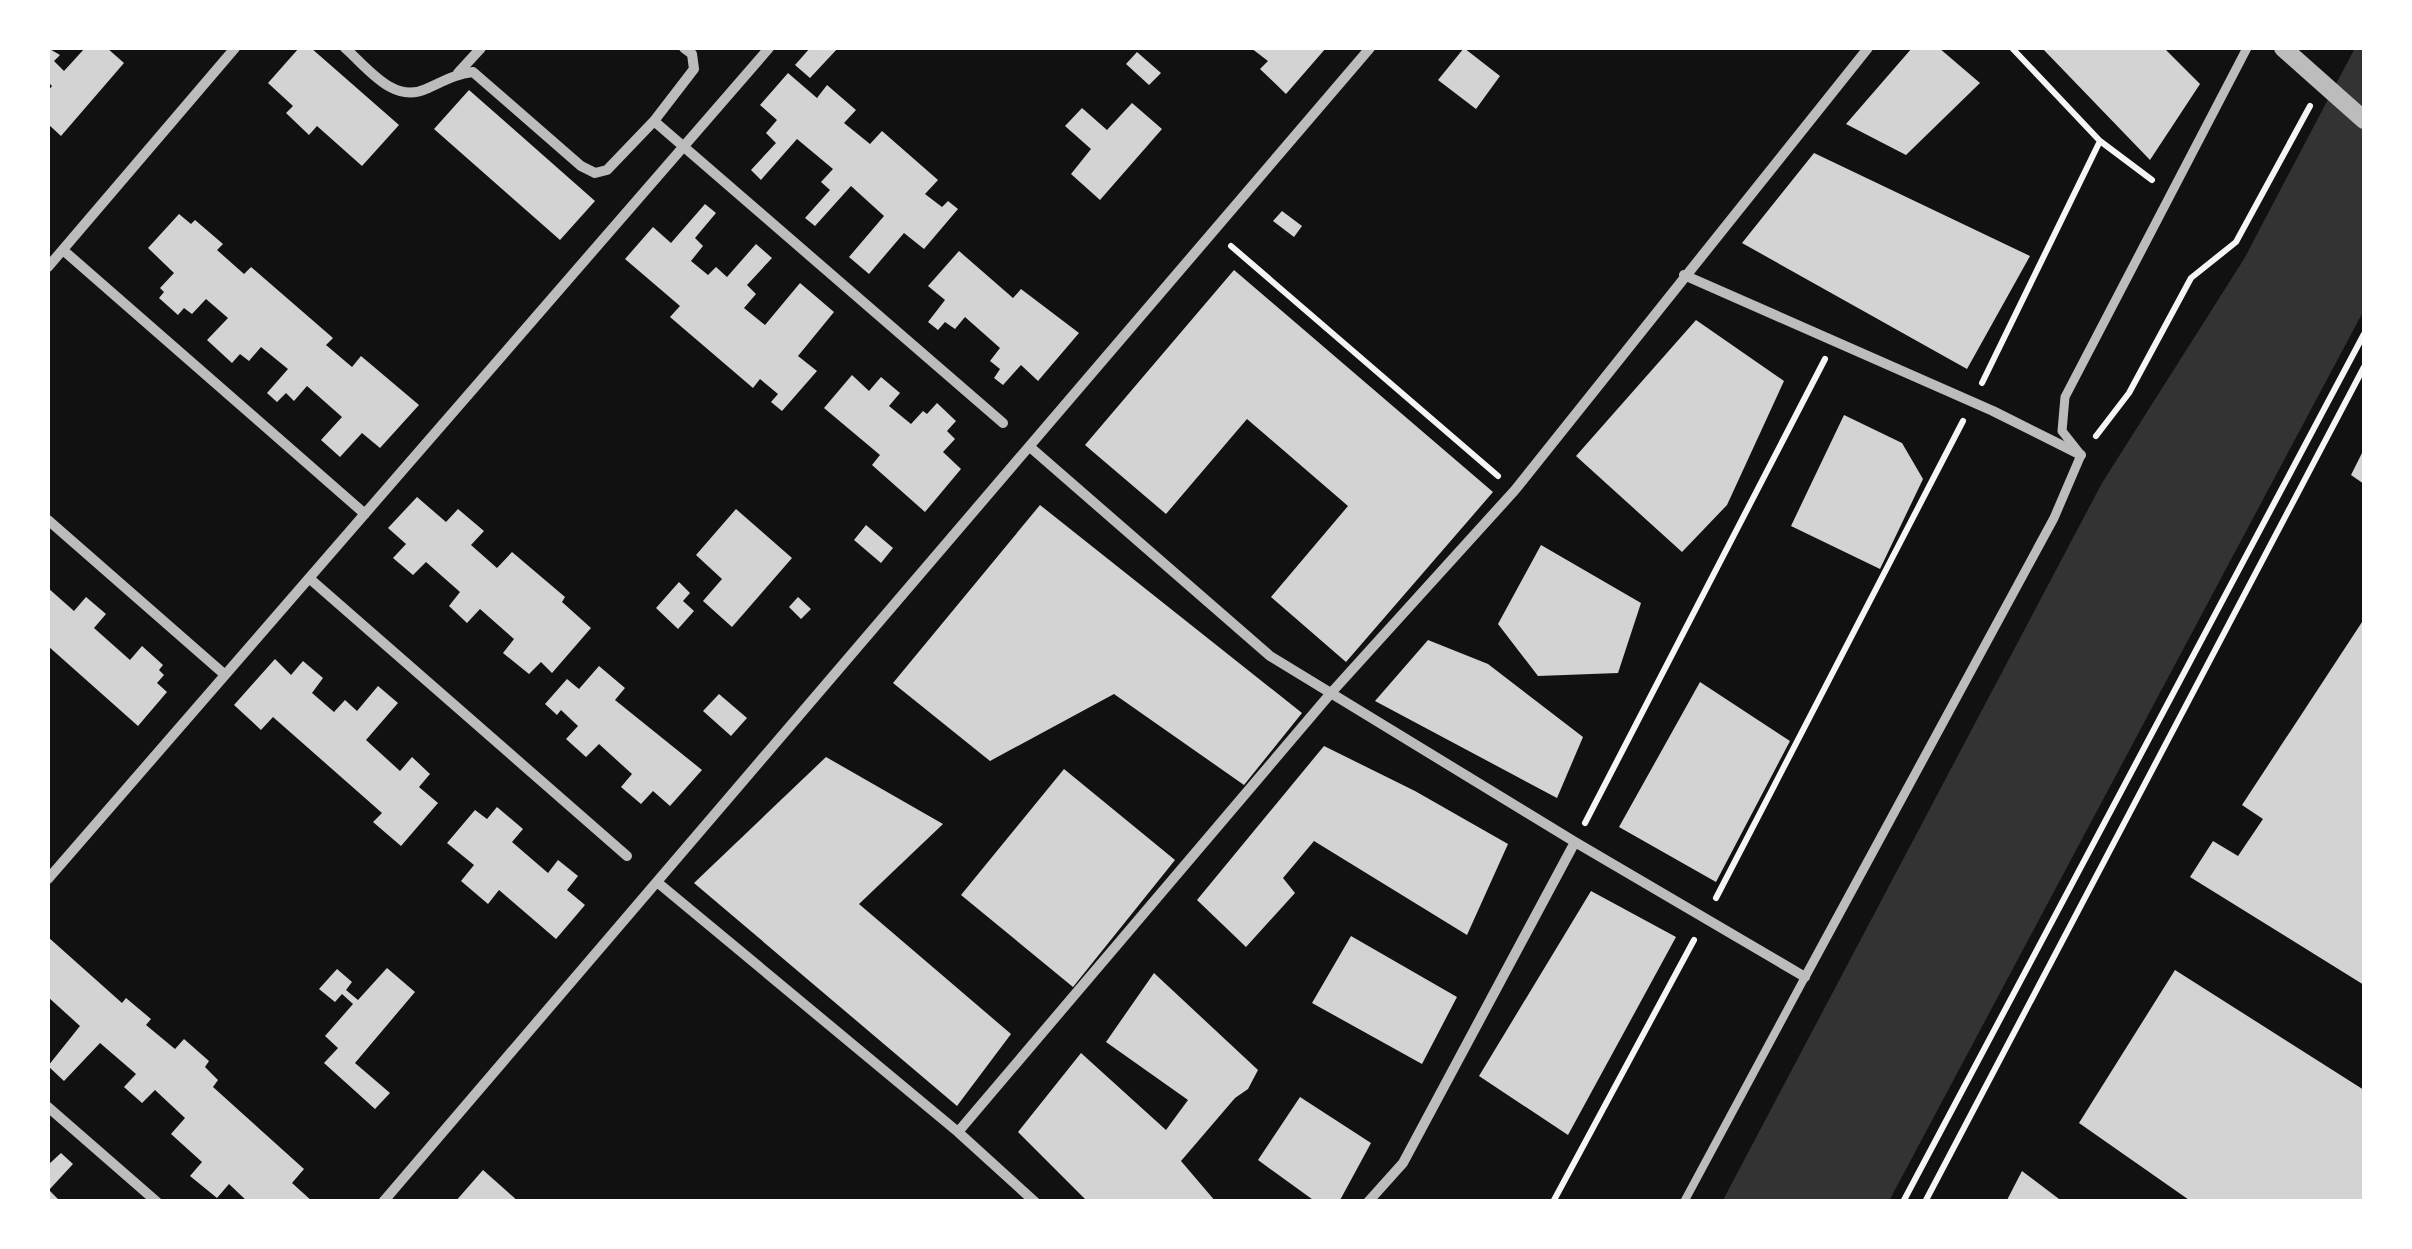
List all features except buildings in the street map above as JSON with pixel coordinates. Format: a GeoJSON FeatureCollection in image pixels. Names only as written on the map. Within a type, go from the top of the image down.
{"type":"FeatureCollection","features":[{"type":"Feature","properties":{"kind":"street"},"geometry":{"type":"LineString","coordinates":[[48,266],[236,48]]}},
{"type":"Feature","properties":{"kind":"street"},"geometry":{"type":"LineString","coordinates":[[344,48],[391,89],[405,95],[421,92],[457,74],[473,72],[595,173],[607,170],[654,121],[694,70],[692,54],[684,48]]}},
{"type":"Feature","properties":{"kind":"street"},"geometry":{"type":"LineString","coordinates":[[457,74],[481,48]]}},
{"type":"Feature","properties":{"kind":"street"},"geometry":{"type":"LineString","coordinates":[[48,879],[770,48]]}},
{"type":"Feature","properties":{"kind":"street"},"geometry":{"type":"LineString","coordinates":[[383,1202],[1370,48]]}},
{"type":"Feature","properties":{"kind":"street"},"geometry":{"type":"LineString","coordinates":[[958,1132],[1330,694],[1514,490],[1868,48]]}},
{"type":"Feature","properties":{"kind":"street"},"geometry":{"type":"LineString","coordinates":[[2082,454],[2062,431],[2066,396],[2247,48]]}},
{"type":"Feature","properties":{"kind":"street"},"geometry":{"type":"LineString","coordinates":[[2284,48],[2364,120]]}},
{"type":"Feature","properties":{"kind":"street"},"geometry":{"type":"LineString","coordinates":[[654,121],[1003,423]]}},
{"type":"Feature","properties":{"kind":"street"},"geometry":{"type":"LineString","coordinates":[[63,250],[364,514]]}},
{"type":"Feature","properties":{"kind":"street"},"geometry":{"type":"LineString","coordinates":[[1684,275],[2082,454]]}},
{"type":"Feature","properties":{"kind":"street"},"geometry":{"type":"LineString","coordinates":[[1030,447],[1270,656],[1806,977],[2054,518],[2082,454]]}},
{"type":"Feature","properties":{"kind":"street"},"geometry":{"type":"LineString","coordinates":[[48,520],[224,674]]}},
{"type":"Feature","properties":{"kind":"street"},"geometry":{"type":"LineString","coordinates":[[310,578],[627,856]]}},
{"type":"Feature","properties":{"kind":"street"},"geometry":{"type":"LineString","coordinates":[[1368,1202],[1404,1162],[1575,842]]}},
{"type":"Feature","properties":{"kind":"street"},"geometry":{"type":"LineString","coordinates":[[657,882],[958,1132],[1035,1202]]}},
{"type":"Feature","properties":{"kind":"street"},"geometry":{"type":"LineString","coordinates":[[48,1107],[157,1202]]}},
{"type":"Feature","properties":{"kind":"lane"},"geometry":{"type":"LineString","coordinates":[[1684,1202],[1806,977]]}},
{"type":"Feature","properties":{"kind":"path"},"geometry":{"type":"LineString","coordinates":[[2012,48],[2100,141],[2170,194]]}},
{"type":"Feature","properties":{"kind":"path"},"geometry":{"type":"LineString","coordinates":[[2082,454],[2129,393],[2191,278],[2236,242],[2315,96]]}},
{"type":"Feature","properties":{"kind":"path"},"geometry":{"type":"LineString","coordinates":[[1553,1202],[1706,919],[1972,402],[2100,141]]}},
{"type":"Feature","properties":{"kind":"path"},"geometry":{"type":"LineString","coordinates":[[1215,232],[1514,490]]}},
{"type":"Feature","properties":{"kind":"path"},"geometry":{"type":"LineString","coordinates":[[1902,1202],[2364,334]]}},
{"type":"Feature","properties":{"kind":"path"},"geometry":{"type":"LineString","coordinates":[[1575,842],[1834,342]]}},
{"type":"Feature","properties":{"kind":"path"},"geometry":{"type":"LineString","coordinates":[[1925,1202],[2364,367]]}},
{"type":"Feature","properties":{"kind":"shaded area"},"geometry":{"type":"Polygon","coordinates":[[[2355,48],[2364,48],[2364,310],[1889,1201],[1722,1202],[2102,483],[2244,259],[2355,48]]]}}]}
